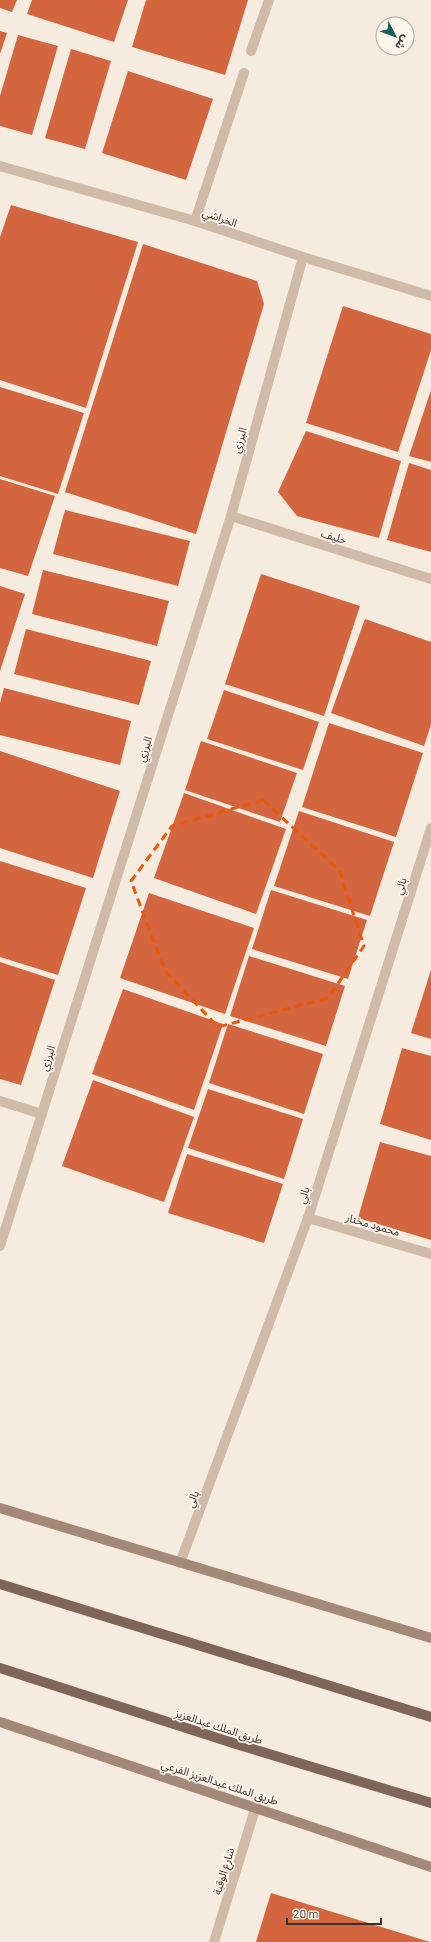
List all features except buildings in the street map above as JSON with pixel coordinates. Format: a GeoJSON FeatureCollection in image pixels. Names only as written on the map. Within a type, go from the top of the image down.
{"type":"FeatureCollection","features":[{"type":"Feature","properties":{"kind":"main road"},"geometry":{"type":"LineString","coordinates":[[0,1584],[431,1717]]}},
{"type":"Feature","properties":{"kind":"main road","name":"طريق الملك عبدالعزيز"},"geometry":{"type":"LineString","coordinates":[[0,1668],[236,1744],[431,1803]]}},
{"type":"Feature","properties":{"kind":"street"},"geometry":{"type":"LineString","coordinates":[[252,51],[269,0]]}},
{"type":"Feature","properties":{"kind":"street"},"geometry":{"type":"LineString","coordinates":[[194,220],[244,73]]}},
{"type":"Feature","properties":{"kind":"street","name":"الخراشي"},"geometry":{"type":"LineString","coordinates":[[0,166],[194,220],[303,258],[431,296]]}},
{"type":"Feature","properties":{"kind":"street","name":"البرزي"},"geometry":{"type":"LineString","coordinates":[[0,1246],[231,516],[303,258]]}},
{"type":"Feature","properties":{"kind":"street","name":"حليف"},"geometry":{"type":"LineString","coordinates":[[231,516],[431,579]]}},
{"type":"Feature","properties":{"kind":"street","name":"بالي"},"geometry":{"type":"LineString","coordinates":[[180,1564],[308,1218],[431,828]]}},
{"type":"Feature","properties":{"kind":"street"},"geometry":{"type":"LineString","coordinates":[[0,1101],[42,1114]]}},
{"type":"Feature","properties":{"kind":"street","name":"محمود مختار"},"geometry":{"type":"LineString","coordinates":[[308,1218],[431,1254]]}},
{"type":"Feature","properties":{"kind":"street"},"geometry":{"type":"LineString","coordinates":[[0,1508],[180,1564],[431,1638]]}},
{"type":"Feature","properties":{"kind":"street","name":"طريق الملك عبدالعزيز الفرعي"},"geometry":{"type":"LineString","coordinates":[[0,1722],[256,1806],[431,1867]]}},
{"type":"Feature","properties":{"kind":"street","name":"شارع الوقبة"},"geometry":{"type":"LineString","coordinates":[[214,1942],[256,1806]]}},
{"type":"Feature","properties":{"kind":"highlighted area"},"geometry":{"type":"Polygon","coordinates":[[[263,800],[339,870],[364,946],[328,998],[218,1027],[165,971],[131,881],[172,826],[263,800]]]}}]}
